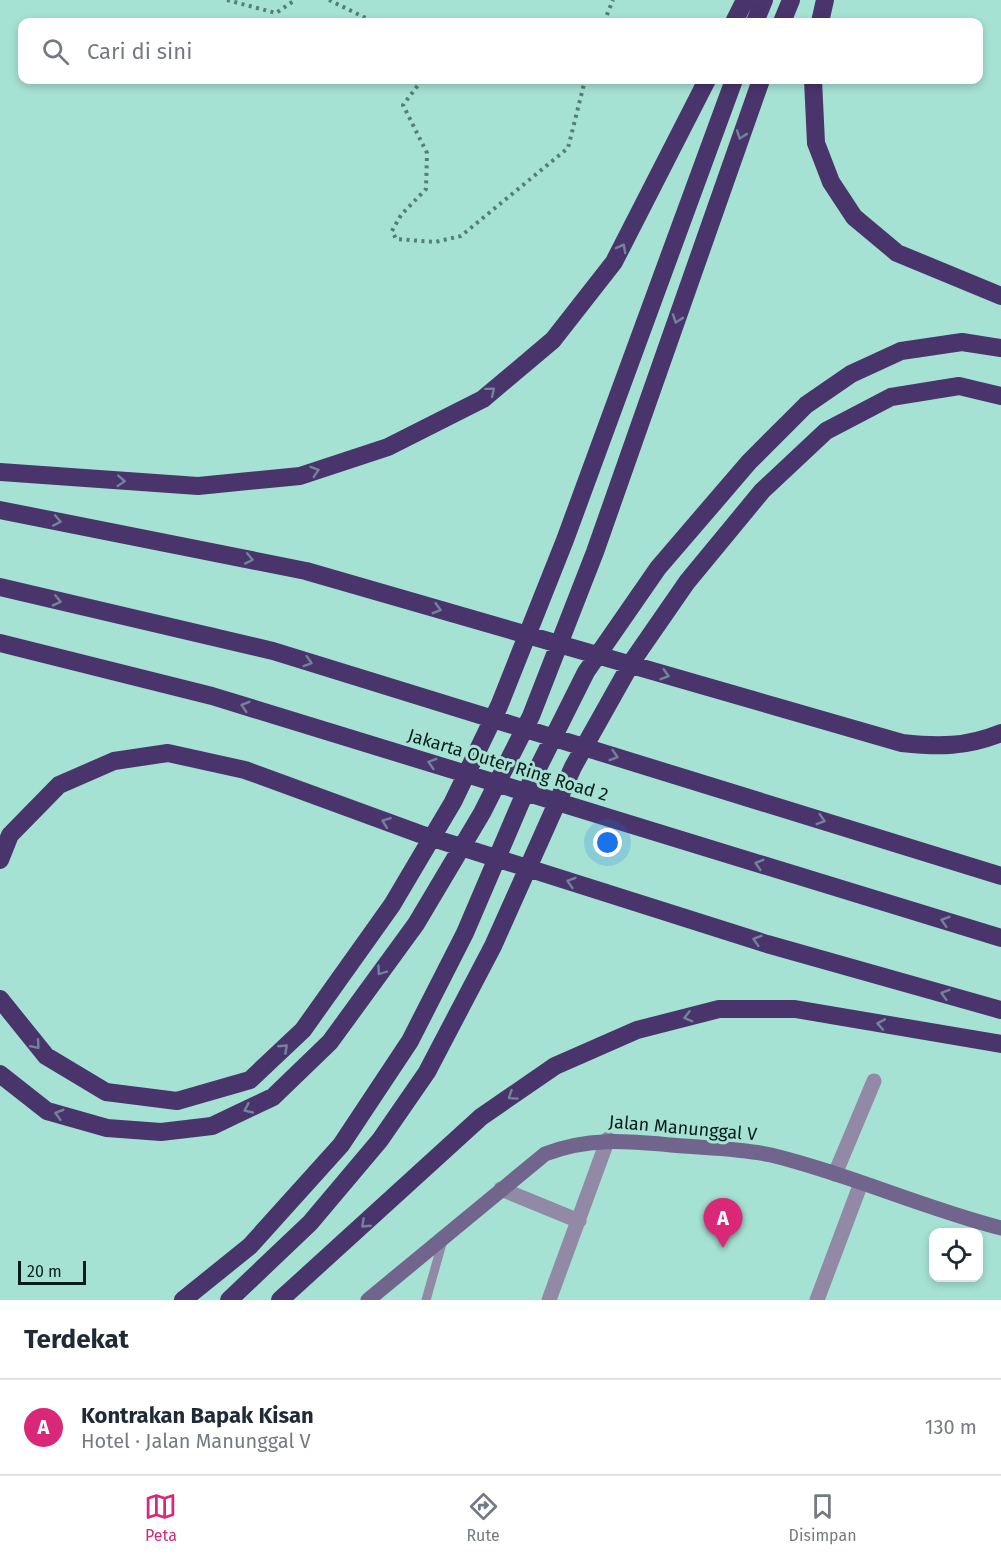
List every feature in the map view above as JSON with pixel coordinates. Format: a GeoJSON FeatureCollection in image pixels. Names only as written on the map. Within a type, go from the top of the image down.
{"type":"FeatureCollection","features":[{"type":"Feature","properties":{"kind":"highway"},"geometry":{"type":"LineString","coordinates":[[736,18],[745,0]]}},
{"type":"Feature","properties":{"kind":"highway"},"geometry":{"type":"LineString","coordinates":[[757,18],[764,0]]}},
{"type":"Feature","properties":{"kind":"highway"},"geometry":{"type":"LineString","coordinates":[[784,18],[791,0]]}},
{"type":"Feature","properties":{"kind":"highway"},"geometry":{"type":"LineString","coordinates":[[821,18],[825,0]]}},
{"type":"Feature","properties":{"kind":"highway"},"geometry":{"type":"LineString","coordinates":[[0,472],[198,486],[300,476],[388,447],[483,399],[553,340],[614,262],[704,84]]}},
{"type":"Feature","properties":{"kind":"highway"},"geometry":{"type":"LineString","coordinates":[[0,999],[46,1056],[106,1092],[177,1101],[250,1080],[303,1030],[392,905],[453,802],[499,706],[565,540],[733,84]]}},
{"type":"Feature","properties":{"kind":"highway"},"geometry":{"type":"LineString","coordinates":[[0,1074],[47,1111],[106,1128],[161,1132],[212,1126],[273,1098],[330,1042],[416,924],[482,813],[531,716],[595,552],[760,84]]}},
{"type":"Feature","properties":{"kind":"highway"},"geometry":{"type":"LineString","coordinates":[[813,84],[816,143],[831,182],[854,217],[897,253],[1001,296]]}},
{"type":"Feature","properties":{"kind":"highway"},"geometry":{"type":"LineString","coordinates":[[183,1300],[250,1246],[341,1145],[410,1041],[465,933],[521,802],[586,672],[658,568],[749,462],[806,405],[851,374],[901,351],[962,342],[1001,348]]}},
{"type":"Feature","properties":{"kind":"highway"},"geometry":{"type":"LineString","coordinates":[[229,1300],[310,1223],[380,1140],[427,1072],[493,946],[573,767],[633,660],[687,582],[762,491],[826,431],[891,397],[959,386],[1001,396]]}},
{"type":"Feature","properties":{"kind":"highway"},"geometry":{"type":"LineString","coordinates":[[0,510],[306,571],[902,743],[943,748],[984,740],[1001,734]]}},
{"type":"Feature","properties":{"kind":"highway"},"geometry":{"type":"LineString","coordinates":[[0,587],[273,651],[1001,876]]}},
{"type":"Feature","properties":{"kind":"highway","name":"Jakarta Outer Ring Road 2"},"geometry":{"type":"LineString","coordinates":[[0,643],[212,696],[1001,938]]}},
{"type":"Feature","properties":{"kind":"highway"},"geometry":{"type":"LineString","coordinates":[[0,860],[10,835],[59,785],[114,761],[168,753],[245,770],[431,838],[767,944],[1001,1010]]}},
{"type":"Feature","properties":{"kind":"highway"},"geometry":{"type":"LineString","coordinates":[[280,1300],[481,1117],[555,1066],[637,1030],[719,1009],[795,1009],[1001,1044]]}},
{"type":"Feature","properties":{"kind":"street"},"geometry":{"type":"LineString","coordinates":[[835,1174],[874,1081]]}},
{"type":"Feature","properties":{"kind":"street"},"geometry":{"type":"LineString","coordinates":[[549,1300],[608,1139]]}},
{"type":"Feature","properties":{"kind":"street","name":"Jalan Manunggal V"},"geometry":{"type":"LineString","coordinates":[[368,1300],[546,1154],[563,1147],[608,1139],[769,1155],[835,1174],[944,1214],[1001,1228]]}},
{"type":"Feature","properties":{"kind":"street"},"geometry":{"type":"LineString","coordinates":[[817,1300],[861,1183]]}},
{"type":"Feature","properties":{"kind":"street"},"geometry":{"type":"LineString","coordinates":[[501,1189],[579,1221]]}},
{"type":"Feature","properties":{"kind":"lane"},"geometry":{"type":"LineString","coordinates":[[426,1300],[444,1238]]}},
{"type":"Feature","properties":{"kind":"path"},"geometry":{"type":"LineString","coordinates":[[227,0],[276,13],[295,0]]}},
{"type":"Feature","properties":{"kind":"path"},"geometry":{"type":"LineString","coordinates":[[330,0],[366,18]]}},
{"type":"Feature","properties":{"kind":"path"},"geometry":{"type":"LineString","coordinates":[[606,18],[613,0]]}},
{"type":"Feature","properties":{"kind":"path"},"geometry":{"type":"LineString","coordinates":[[419,84],[403,105],[427,153],[426,189],[401,214],[392,231],[396,239],[435,242],[461,236],[568,148],[584,84]]}},
{"type":"Feature","properties":{"kind":"place","name":"Kontrakan Bapak Kisan"},"geometry":{"type":"Point","coordinates":[723,1248]}}]}
